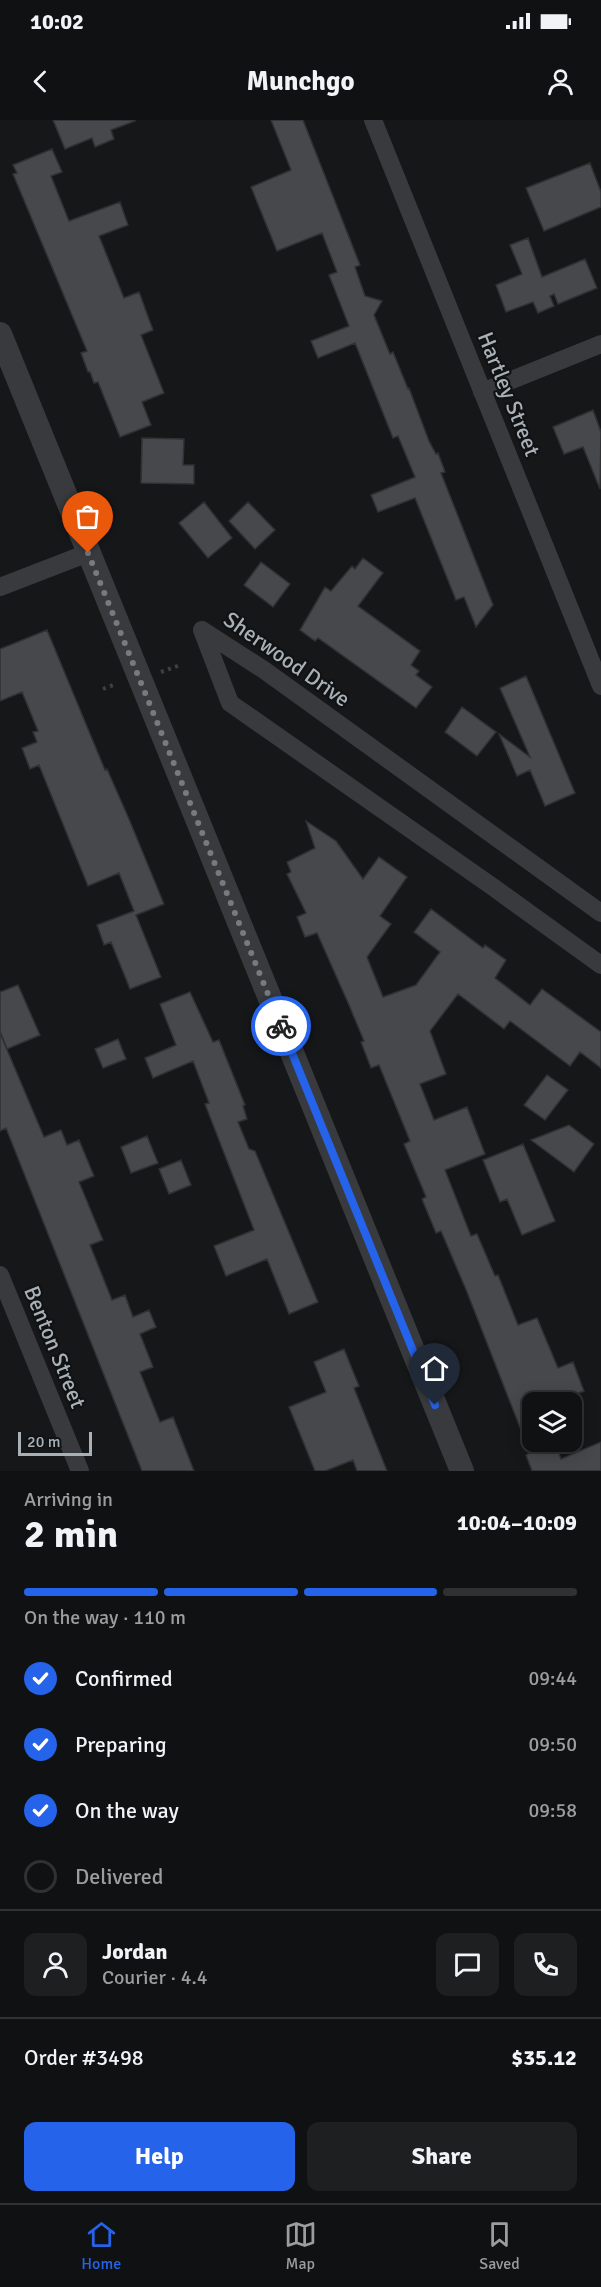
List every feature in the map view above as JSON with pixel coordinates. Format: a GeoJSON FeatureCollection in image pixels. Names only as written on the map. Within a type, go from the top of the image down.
{"type":"FeatureCollection","features":[{"type":"Feature","properties":{"kind":"street","name":"Hartley Street"},"geometry":{"type":"LineString","coordinates":[[373,120],[601,686]]}},
{"type":"Feature","properties":{"kind":"street"},"geometry":{"type":"LineString","coordinates":[[0,334],[462,1471]]}},
{"type":"Feature","properties":{"kind":"street"},"geometry":{"type":"LineString","coordinates":[[482,392],[601,344]]}},
{"type":"Feature","properties":{"kind":"street"},"geometry":{"type":"LineString","coordinates":[[0,587],[88,553]]}},
{"type":"Feature","properties":{"kind":"street","name":"Sherwood Drive"},"geometry":{"type":"LineString","coordinates":[[601,914],[273,677],[202,630],[230,703],[601,965]]}},
{"type":"Feature","properties":{"kind":"street","name":"Benton Street"},"geometry":{"type":"LineString","coordinates":[[0,1275],[80,1471]]}},
{"type":"Feature","properties":{"kind":"building"},"geometry":{"type":"Polygon","coordinates":[[[53,120],[135,121],[111,130],[114,139],[95,147],[92,138],[65,149],[53,120]]]}},
{"type":"Feature","properties":{"kind":"building"},"geometry":{"type":"Polygon","coordinates":[[[271,120],[303,120],[360,265],[355,267],[365,296],[382,301],[374,315],[390,354],[393,352],[409,388],[429,441],[436,454],[438,453],[445,472],[441,473],[493,605],[476,627],[464,597],[456,600],[415,498],[378,512],[371,495],[415,477],[398,436],[393,438],[355,343],[318,358],[311,341],[349,326],[329,275],[337,272],[322,233],[277,251],[251,187],[291,170],[271,120]]]}},
{"type":"Feature","properties":{"kind":"building"},"geometry":{"type":"Polygon","coordinates":[[[52,149],[62,172],[51,176],[69,221],[120,202],[128,225],[99,236],[124,298],[139,292],[153,330],[141,335],[164,393],[142,402],[151,425],[120,437],[98,382],[94,383],[88,372],[81,353],[87,351],[13,174],[17,173],[13,165],[52,149]]]}},
{"type":"Feature","properties":{"kind":"building"},"geometry":{"type":"Polygon","coordinates":[[[590,163],[601,192],[601,207],[544,231],[526,188],[590,163]]]}},
{"type":"Feature","properties":{"kind":"building"},"geometry":{"type":"Polygon","coordinates":[[[528,238],[542,277],[585,259],[597,288],[558,304],[554,294],[550,296],[554,306],[538,313],[533,302],[506,312],[496,285],[522,274],[510,245],[528,238]]]}},
{"type":"Feature","properties":{"kind":"building"},"geometry":{"type":"Polygon","coordinates":[[[593,410],[601,432],[600,489],[583,447],[564,454],[553,427],[593,410]]]}},
{"type":"Feature","properties":{"kind":"building"},"geometry":{"type":"Polygon","coordinates":[[[142,438],[184,439],[183,465],[194,465],[194,484],[141,483],[142,438]]]}},
{"type":"Feature","properties":{"kind":"building"},"geometry":{"type":"Polygon","coordinates":[[[204,502],[232,538],[208,558],[179,523],[204,502]]]}},
{"type":"Feature","properties":{"kind":"building"},"geometry":{"type":"Polygon","coordinates":[[[248,502],[275,530],[255,549],[229,521],[248,502]]]}},
{"type":"Feature","properties":{"kind":"building"},"geometry":{"type":"Polygon","coordinates":[[[363,558],[383,573],[358,606],[420,651],[411,665],[419,671],[416,675],[432,687],[416,708],[318,638],[315,641],[300,630],[325,587],[331,591],[352,566],[355,569],[363,558]]]}},
{"type":"Feature","properties":{"kind":"building"},"geometry":{"type":"Polygon","coordinates":[[[261,562],[290,584],[273,607],[244,585],[261,562]]]}},
{"type":"Feature","properties":{"kind":"building"},"geometry":{"type":"Polygon","coordinates":[[[47,630],[164,904],[136,915],[161,977],[130,989],[111,942],[104,945],[97,925],[134,911],[119,873],[88,886],[39,765],[30,769],[22,748],[37,742],[33,732],[38,731],[22,692],[0,701],[0,649],[47,630]]]}},
{"type":"Feature","properties":{"kind":"building"},"geometry":{"type":"Polygon","coordinates":[[[526,676],[575,793],[545,806],[530,770],[517,776],[499,734],[530,757],[500,688],[526,676]]]}},
{"type":"Feature","properties":{"kind":"building"},"geometry":{"type":"Polygon","coordinates":[[[462,707],[496,732],[477,756],[445,732],[462,707]]]}},
{"type":"Feature","properties":{"kind":"building"},"geometry":{"type":"Polygon","coordinates":[[[306,821],[336,841],[363,879],[379,857],[407,877],[380,916],[391,924],[367,957],[383,997],[416,985],[440,952],[414,932],[431,909],[483,948],[485,945],[506,960],[495,978],[530,1005],[542,989],[601,1032],[601,1068],[580,1052],[570,1066],[510,1021],[504,1029],[458,994],[430,1031],[446,1074],[420,1084],[434,1120],[467,1107],[485,1154],[445,1170],[471,1236],[477,1234],[495,1276],[498,1275],[518,1325],[537,1318],[558,1368],[573,1362],[584,1391],[522,1392],[522,1433],[441,1231],[436,1233],[422,1199],[426,1197],[404,1144],[410,1141],[379,1065],[371,1068],[361,1042],[364,1041],[317,933],[305,937],[297,917],[306,913],[287,874],[291,872],[287,862],[315,848],[306,821]]]}},
{"type":"Feature","properties":{"kind":"building"},"geometry":{"type":"Polygon","coordinates":[[[18,985],[40,1035],[7,1049],[0,1031],[0,992],[18,985]]]}},
{"type":"Feature","properties":{"kind":"building"},"geometry":{"type":"Polygon","coordinates":[[[190,992],[213,1042],[219,1040],[245,1105],[243,1106],[247,1119],[238,1122],[249,1149],[255,1151],[318,1302],[289,1314],[267,1259],[226,1276],[214,1246],[254,1230],[205,1104],[209,1103],[193,1061],[153,1078],[145,1058],[176,1045],[160,1004],[190,992]]]}},
{"type":"Feature","properties":{"kind":"building"},"geometry":{"type":"Polygon","coordinates":[[[0,1033],[44,1137],[61,1130],[67,1145],[79,1140],[94,1176],[79,1182],[103,1240],[90,1245],[112,1300],[125,1295],[133,1317],[149,1310],[156,1327],[140,1334],[153,1367],[140,1372],[160,1422],[173,1417],[194,1471],[142,1471],[6,1128],[0,1131],[0,1033]]]}},
{"type":"Feature","properties":{"kind":"building"},"geometry":{"type":"Polygon","coordinates":[[[118,1039],[126,1059],[103,1068],[95,1049],[118,1039]]]}},
{"type":"Feature","properties":{"kind":"building"},"geometry":{"type":"Polygon","coordinates":[[[547,1075],[568,1090],[545,1120],[524,1105],[547,1075]]]}},
{"type":"Feature","properties":{"kind":"building"},"geometry":{"type":"Polygon","coordinates":[[[569,1125],[594,1144],[574,1172],[531,1140],[569,1125]]]}},
{"type":"Feature","properties":{"kind":"building"},"geometry":{"type":"Polygon","coordinates":[[[147,1136],[158,1163],[131,1173],[121,1147],[147,1136]]]}},
{"type":"Feature","properties":{"kind":"building"},"geometry":{"type":"Polygon","coordinates":[[[523,1144],[555,1221],[522,1235],[507,1199],[500,1202],[483,1160],[523,1144]]]}},
{"type":"Feature","properties":{"kind":"building"},"geometry":{"type":"Polygon","coordinates":[[[181,1160],[191,1185],[169,1194],[159,1169],[181,1160]]]}},
{"type":"Feature","properties":{"kind":"building"},"geometry":{"type":"Polygon","coordinates":[[[344,1349],[359,1386],[354,1388],[387,1471],[357,1471],[353,1460],[325,1471],[315,1471],[289,1407],[326,1392],[314,1362],[344,1349]]]}},
{"type":"Feature","properties":{"kind":"building"},"geometry":{"type":"Polygon","coordinates":[[[601,1442],[601,1471],[532,1471],[526,1455],[558,1452],[561,1459],[601,1442]]]}},
{"type":"Feature","properties":{"kind":"way so far"},"geometry":{"type":"LineString","coordinates":[[88,553],[281,1026]]}},
{"type":"Feature","properties":{"kind":"route"},"geometry":{"type":"LineString","coordinates":[[281,1026],[435,1405]]}}]}
